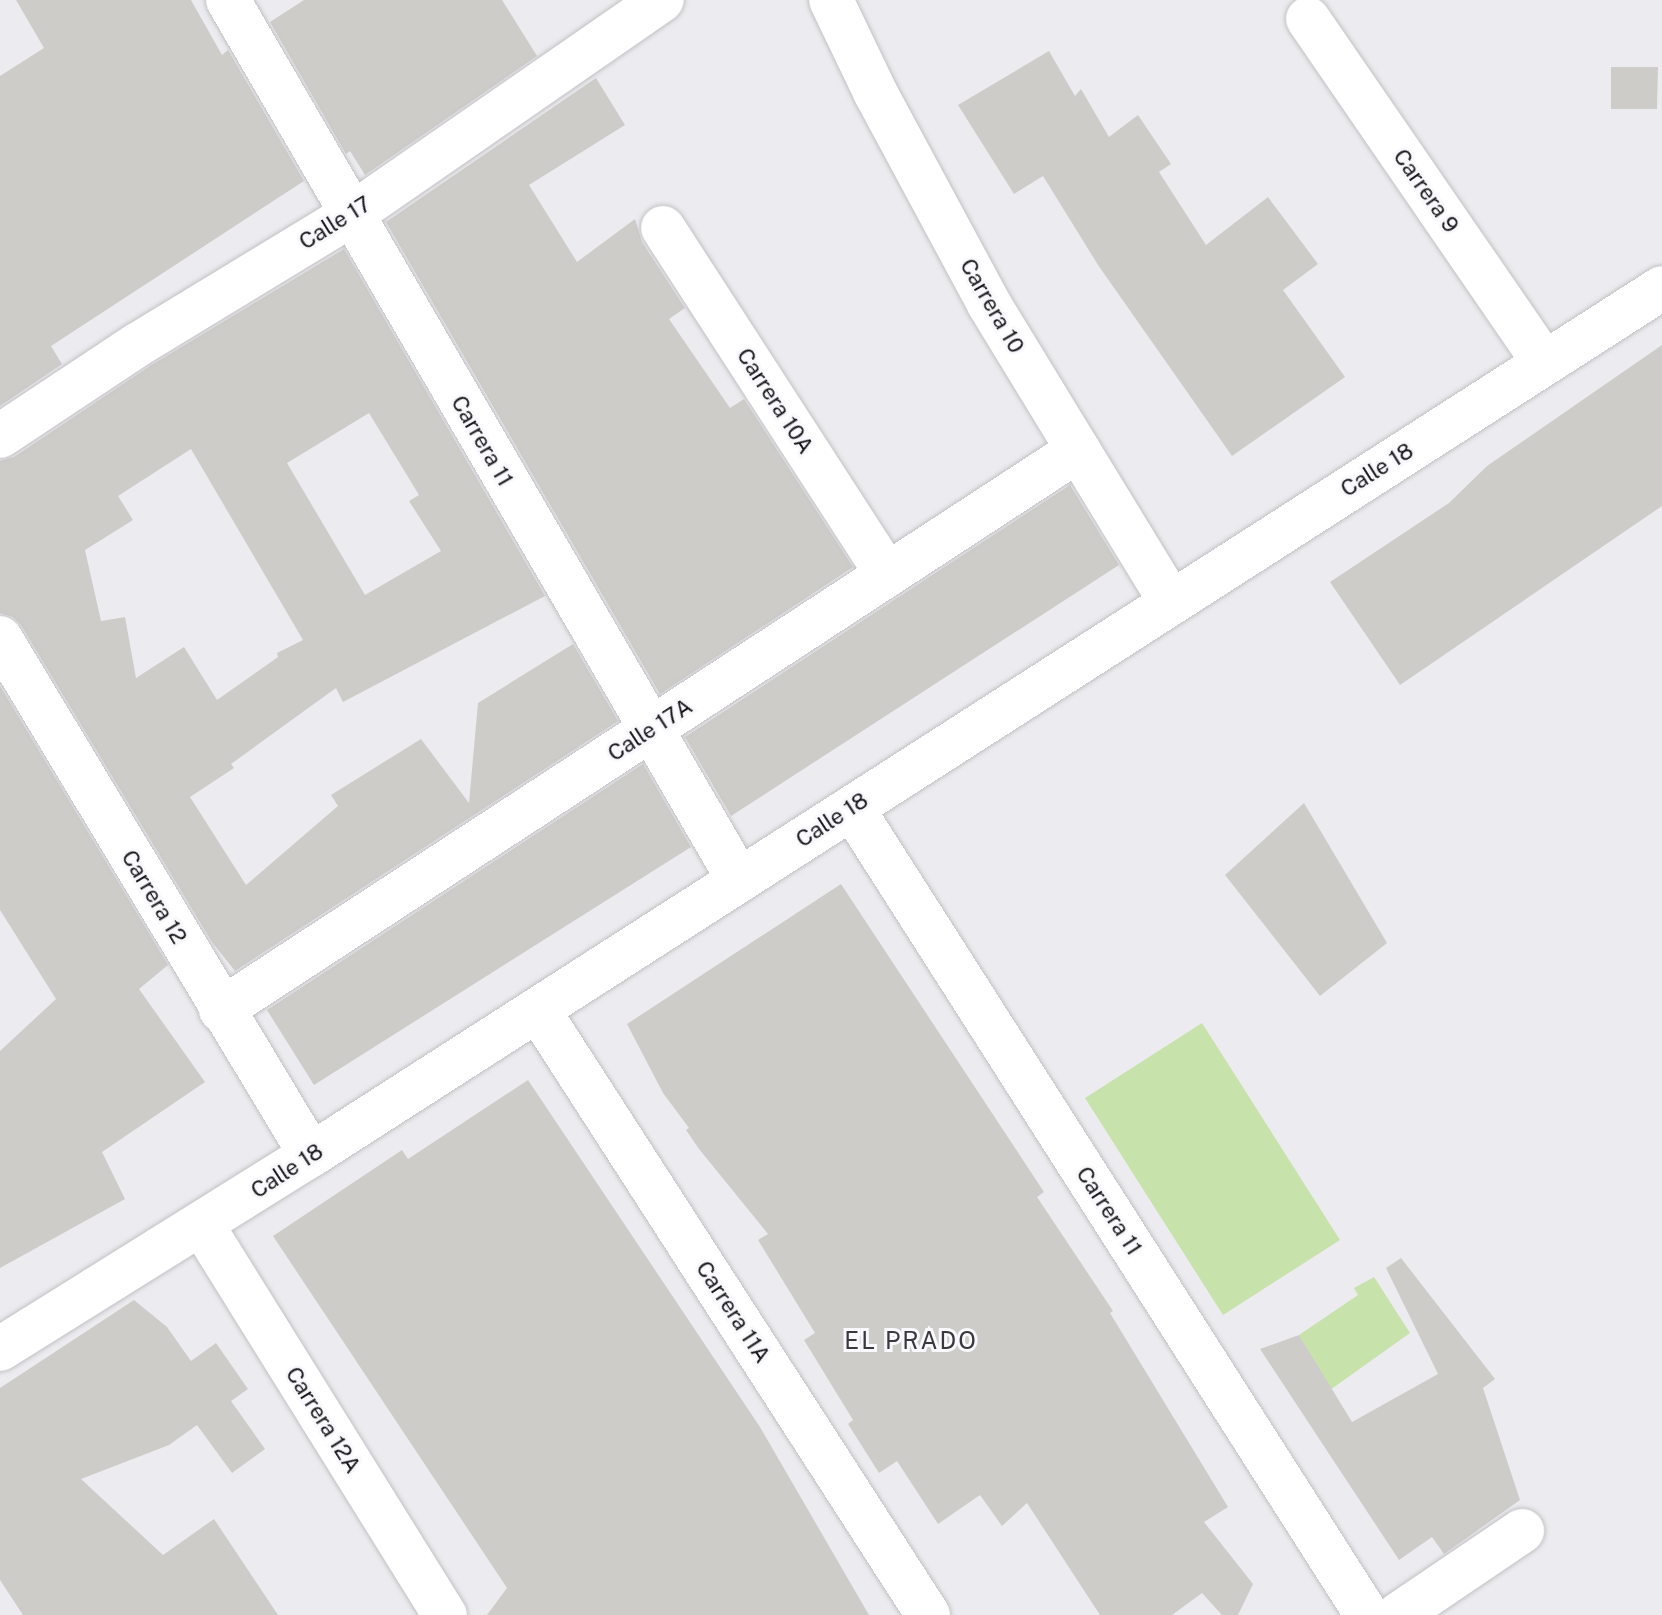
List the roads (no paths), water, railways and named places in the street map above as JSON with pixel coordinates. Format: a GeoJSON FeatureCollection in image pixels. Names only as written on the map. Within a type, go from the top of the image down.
{"type":"FeatureCollection","features":[{"type":"Feature","properties":{"kind":"street","name":"Carrera 11"},"geometry":{"type":"LineString","coordinates":[[228,0],[739,880]]}},
{"type":"Feature","properties":{"kind":"street","name":"Calle 17"},"geometry":{"type":"LineString","coordinates":[[0,436],[137,345],[351,215],[662,0]]}},
{"type":"Feature","properties":{"kind":"street","name":"Carrera 10"},"geometry":{"type":"LineString","coordinates":[[831,0],[875,92],[989,304],[1171,602]]}},
{"type":"Feature","properties":{"kind":"street","name":"Carrera 9"},"geometry":{"type":"LineString","coordinates":[[1308,19],[1544,363]]}},
{"type":"Feature","properties":{"kind":"street","name":"Carrera 10A"},"geometry":{"type":"LineString","coordinates":[[663,228],[887,574]]}},
{"type":"Feature","properties":{"kind":"street","name":"Calle 18"},"geometry":{"type":"LineString","coordinates":[[0,1349],[202,1225],[1662,288]]}},
{"type":"Feature","properties":{"kind":"street","name":"Calle 17A"},"geometry":{"type":"LineString","coordinates":[[221,1010],[1078,450]]}},
{"type":"Feature","properties":{"kind":"street","name":"Carrera 12"},"geometry":{"type":"LineString","coordinates":[[0,638],[311,1155]]}},
{"type":"Feature","properties":{"kind":"street","name":"Carrera 11"},"geometry":{"type":"LineString","coordinates":[[852,808],[1367,1615]]}},
{"type":"Feature","properties":{"kind":"street","name":"Carrera 11A"},"geometry":{"type":"LineString","coordinates":[[538,1010],[928,1615]]}},
{"type":"Feature","properties":{"kind":"street","name":"Carrera 12A"},"geometry":{"type":"LineString","coordinates":[[202,1225],[445,1615]]}},
{"type":"Feature","properties":{"kind":"street"},"geometry":{"type":"LineString","coordinates":[[1398,1615],[1522,1531]]}},
{"type":"Feature","properties":{"kind":"district","name":"EL PRADO"},"geometry":{"type":"Point","coordinates":[911,1341]}}]}
